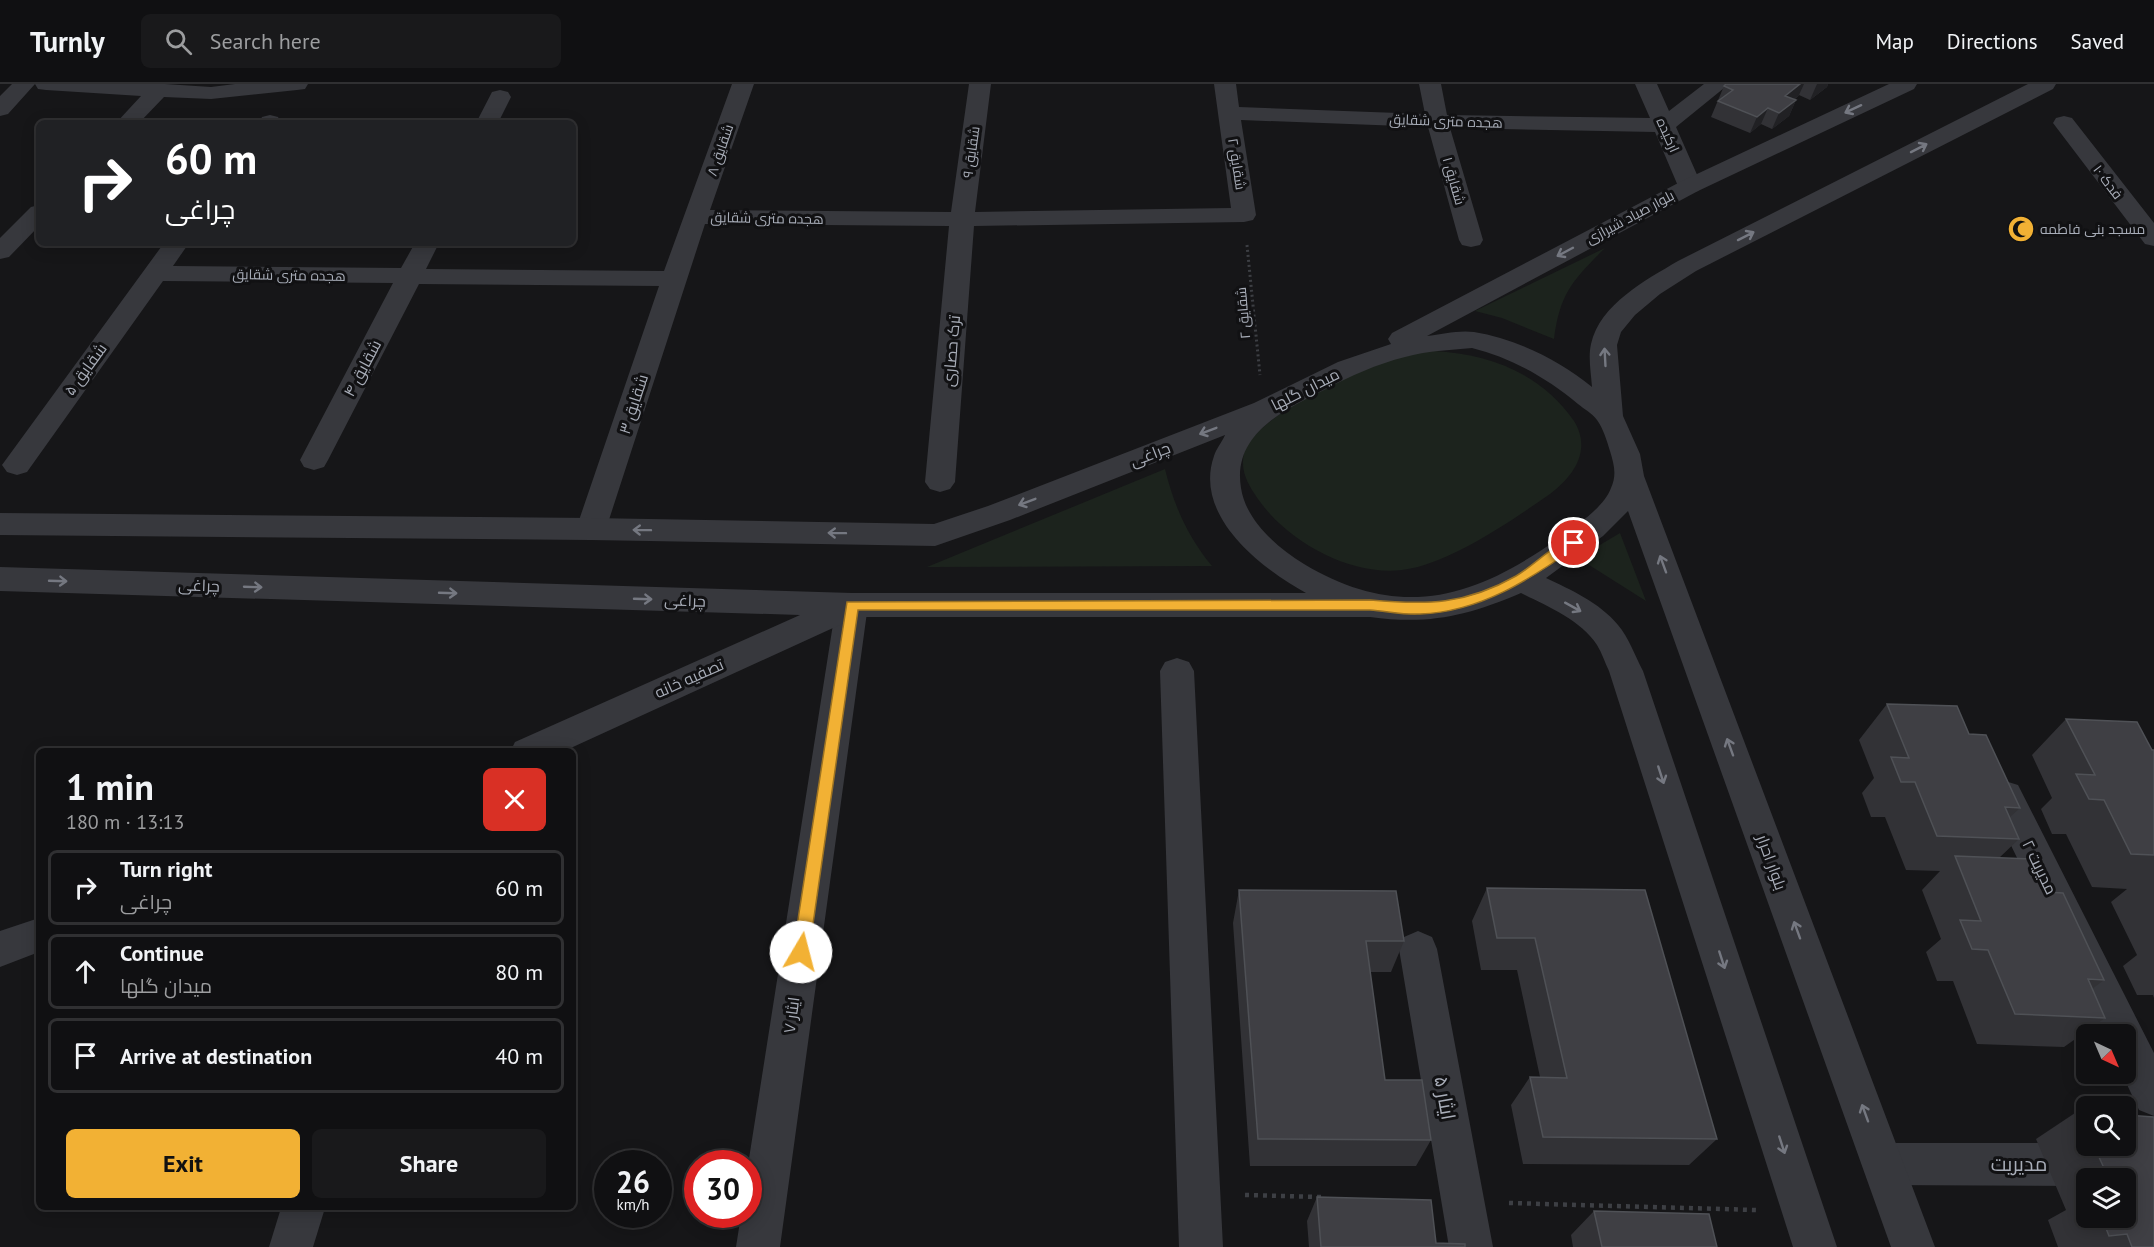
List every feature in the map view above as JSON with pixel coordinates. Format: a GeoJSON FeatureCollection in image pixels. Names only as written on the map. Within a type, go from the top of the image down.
{"type":"FeatureCollection","features":[{"type":"Feature","properties":{"kind":"street"},"geometry":{"type":"LineString","coordinates":[[0,109],[24,84]]}},
{"type":"Feature","properties":{"kind":"street"},"geometry":{"type":"LineString","coordinates":[[46,84],[211,93],[297,84]]}},
{"type":"Feature","properties":{"kind":"street","name":"شقایق ۸"},"geometry":{"type":"LineString","coordinates":[[696,217],[743,84]]}},
{"type":"Feature","properties":{"kind":"street","name":"شقایق ۹"},"geometry":{"type":"LineString","coordinates":[[962,219],[980,84]]}},
{"type":"Feature","properties":{"kind":"street","name":"۲ شقایق"},"geometry":{"type":"LineString","coordinates":[[1225,84],[1244,215]]}},
{"type":"Feature","properties":{"kind":"street","name":"شقایق ۱"},"geometry":{"type":"LineString","coordinates":[[1430,84],[1437,121],[1471,240]]}},
{"type":"Feature","properties":{"kind":"street","name":"ارکیده"},"geometry":{"type":"LineString","coordinates":[[1646,84],[1690,186]]}},
{"type":"Feature","properties":{"kind":"street"},"geometry":{"type":"LineString","coordinates":[[1664,125],[1718,84]]}},
{"type":"Feature","properties":{"kind":"street","name":"بلوار صیاد شیرازی"},"geometry":{"type":"LineString","coordinates":[[1360,361],[1690,186],[1906,84]]}},
{"type":"Feature","properties":{"kind":"street"},"geometry":{"type":"LineString","coordinates":[[1609,415],[1604,344],[1616,321],[1644,293],[1687,266],[2045,84]]}},
{"type":"Feature","properties":{"kind":"street"},"geometry":{"type":"LineString","coordinates":[[130,120],[159,90]]}},
{"type":"Feature","properties":{"kind":"street"},"geometry":{"type":"LineString","coordinates":[[489,120],[500,98]]}},
{"type":"Feature","properties":{"kind":"street","name":"هجده متری شقایق"},"geometry":{"type":"LineString","coordinates":[[1229,112],[1437,121],[1664,125]]}},
{"type":"Feature","properties":{"kind":"street","name":"فدک ۱۰"},"geometry":{"type":"LineString","coordinates":[[2064,123],[2154,239]]}},
{"type":"Feature","properties":{"kind":"street"},"geometry":{"type":"LineString","coordinates":[[0,252],[36,215]]}},
{"type":"Feature","properties":{"kind":"street","name":"هجده متری شقایق"},"geometry":{"type":"LineString","coordinates":[[154,273],[674,279],[696,217],[962,219],[1244,215]]}},
{"type":"Feature","properties":{"kind":"street","name":"ترک حصاری"},"geometry":{"type":"LineString","coordinates":[[940,482],[962,219]]}},
{"type":"Feature","properties":{"kind":"street","name":"شقایق ۵"},"geometry":{"type":"LineString","coordinates":[[17,465],[175,246]]}},
{"type":"Feature","properties":{"kind":"street","name":"شقایق ۴"},"geometry":{"type":"LineString","coordinates":[[314,460],[426,246]]}},
{"type":"Feature","properties":{"kind":"street","name":"شقایق ۳"},"geometry":{"type":"LineString","coordinates":[[591,529],[674,279]]}},
{"type":"Feature","properties":{"kind":"street","name":"میدان گلها"},"geometry":{"type":"LineString","coordinates":[[1472,340],[1510,351],[1544,366],[1583,393],[1609,415],[1627,459],[1629,477],[1624,491],[1604,518],[1558,555],[1521,579],[1474,600],[1456,605],[1405,610],[1370,605],[1308,582],[1277,561],[1252,540],[1238,519],[1224,483],[1224,466],[1230,449],[1241,432],[1263,410],[1360,361],[1440,341],[1472,340]]}},
{"type":"Feature","properties":{"kind":"street","name":"چراغی"},"geometry":{"type":"LineString","coordinates":[[0,524],[591,529],[935,535],[999,513],[1263,410]]}},
{"type":"Feature","properties":{"kind":"street","name":"بلوار احرار"},"geometry":{"type":"LineString","coordinates":[[1629,477],[1913,1247]]}},
{"type":"Feature","properties":{"kind":"street","name":"چراغی"},"geometry":{"type":"LineString","coordinates":[[0,579],[852,605],[1370,605]]}},
{"type":"Feature","properties":{"kind":"street"},"geometry":{"type":"LineString","coordinates":[[1521,579],[1581,611],[1599,626],[1614,645],[1626,671],[1815,1247]]}},
{"type":"Feature","properties":{"kind":"street","name":"تصفیه خانه"},"geometry":{"type":"LineString","coordinates":[[536,748],[852,605]]}},
{"type":"Feature","properties":{"kind":"street","name":"ایثار ۷"},"geometry":{"type":"LineString","coordinates":[[758,1247],[852,605]]}},
{"type":"Feature","properties":{"kind":"street"},"geometry":{"type":"LineString","coordinates":[[1177,671],[1201,1247]]}},
{"type":"Feature","properties":{"kind":"street","name":"مدیریت ۲"},"geometry":{"type":"LineString","coordinates":[[2005,796],[2119,1024]]}},
{"type":"Feature","properties":{"kind":"street"},"geometry":{"type":"LineString","coordinates":[[0,949],[36,936]]}},
{"type":"Feature","properties":{"kind":"street","name":"ایثار ۵"},"geometry":{"type":"LineString","coordinates":[[1418,949],[1471,1247]]}},
{"type":"Feature","properties":{"kind":"street","name":"مدیریت ۲"},"geometry":{"type":"LineString","coordinates":[[2136,1059],[2154,1096]]}},
{"type":"Feature","properties":{"kind":"street","name":"مدیریت"},"geometry":{"type":"LineString","coordinates":[[1883,1164],[2154,1165]]}},
{"type":"Feature","properties":{"kind":"street"},"geometry":{"type":"LineString","coordinates":[[291,1247],[302,1210]]}},
{"type":"Feature","properties":{"kind":"path","name":"شقایق ۲"},"geometry":{"type":"LineString","coordinates":[[1244,215],[1263,410]]}},
{"type":"Feature","properties":{"kind":"shaded area"},"geometry":{"type":"Polygon","coordinates":[[[1605,248],[1584,269],[1564,298],[1554,339],[1502,318],[1475,311],[1605,248]]]}},
{"type":"Feature","properties":{"kind":"shaded area"},"geometry":{"type":"Polygon","coordinates":[[[1434,351],[1474,356],[1494,362],[1512,369],[1546,390],[1561,404],[1579,432],[1581,452],[1573,471],[1550,494],[1479,540],[1420,566],[1402,570],[1361,567],[1341,561],[1302,542],[1270,514],[1246,478],[1243,460],[1251,440],[1284,411],[1330,385],[1389,359],[1434,351]]]}},
{"type":"Feature","properties":{"kind":"shaded area"},"geometry":{"type":"Polygon","coordinates":[[[1165,469],[1183,520],[1196,544],[1212,566],[927,567],[1165,469]]]}},
{"type":"Feature","properties":{"kind":"shaded area"},"geometry":{"type":"Polygon","coordinates":[[[1620,533],[1646,601],[1578,558],[1620,533]]]}},
{"type":"Feature","properties":{"kind":"building"},"geometry":{"type":"Polygon","coordinates":[[[1726,84],[1800,84],[1785,96],[1796,100],[1779,113],[1768,108],[1757,117],[1718,101],[1733,90],[1724,86],[1726,84]]]}},
{"type":"Feature","properties":{"kind":"building"},"geometry":{"type":"Polygon","coordinates":[[[1887,704],[1957,706],[1969,734],[1986,735],[2020,808],[2005,807],[2019,839],[1937,836],[1915,782],[1901,782],[1891,757],[1909,758],[1887,704]]]}},
{"type":"Feature","properties":{"kind":"building"},"geometry":{"type":"Polygon","coordinates":[[[2066,719],[2137,722],[2154,750],[2154,855],[2131,854],[2104,800],[2089,799],[2076,774],[2095,775],[2066,719]]]}},
{"type":"Feature","properties":{"kind":"building"},"geometry":{"type":"Polygon","coordinates":[[[1955,856],[2031,859],[2045,892],[2063,893],[2104,980],[2088,979],[2105,1018],[2015,1014],[1988,950],[1972,949],[1960,920],[1981,921],[1955,856]]]}},
{"type":"Feature","properties":{"kind":"building"},"geometry":{"type":"Polygon","coordinates":[[[1487,888],[1645,890],[1717,1139],[1543,1137],[1530,1077],[1567,1078],[1535,938],[1497,938],[1487,888]]]}},
{"type":"Feature","properties":{"kind":"building"},"geometry":{"type":"Polygon","coordinates":[[[1239,890],[1396,891],[1404,941],[1366,941],[1385,1080],[1422,1080],[1431,1140],[1258,1139],[1239,890]]]}},
{"type":"Feature","properties":{"kind":"building"},"geometry":{"type":"Polygon","coordinates":[[[2136,1116],[2154,1117],[2154,1247],[2132,1247],[2127,1234],[2109,1236],[2106,1228],[2136,1228],[2136,1168],[2104,1168],[2099,1156],[2136,1156],[2136,1116]]]}},
{"type":"Feature","properties":{"kind":"building"},"geometry":{"type":"Polygon","coordinates":[[[1317,1197],[1431,1200],[1436,1243],[1465,1244],[1465,1247],[1321,1247],[1317,1197]]]}},
{"type":"Feature","properties":{"kind":"building"},"geometry":{"type":"Polygon","coordinates":[[[1594,1211],[1709,1214],[1717,1247],[1602,1247],[1594,1211]]]}},
{"type":"Feature","properties":{"kind":"place","name":"مسجد بنی فاطمه"},"geometry":{"type":"Point","coordinates":[2021,229]}},
{"type":"Feature","properties":{"kind":"route"},"geometry":{"type":"LineString","coordinates":[[801,952],[852,605],[1370,605],[1389,609],[1420,609],[1456,605],[1495,592],[1521,579],[1574,543]]}}]}
